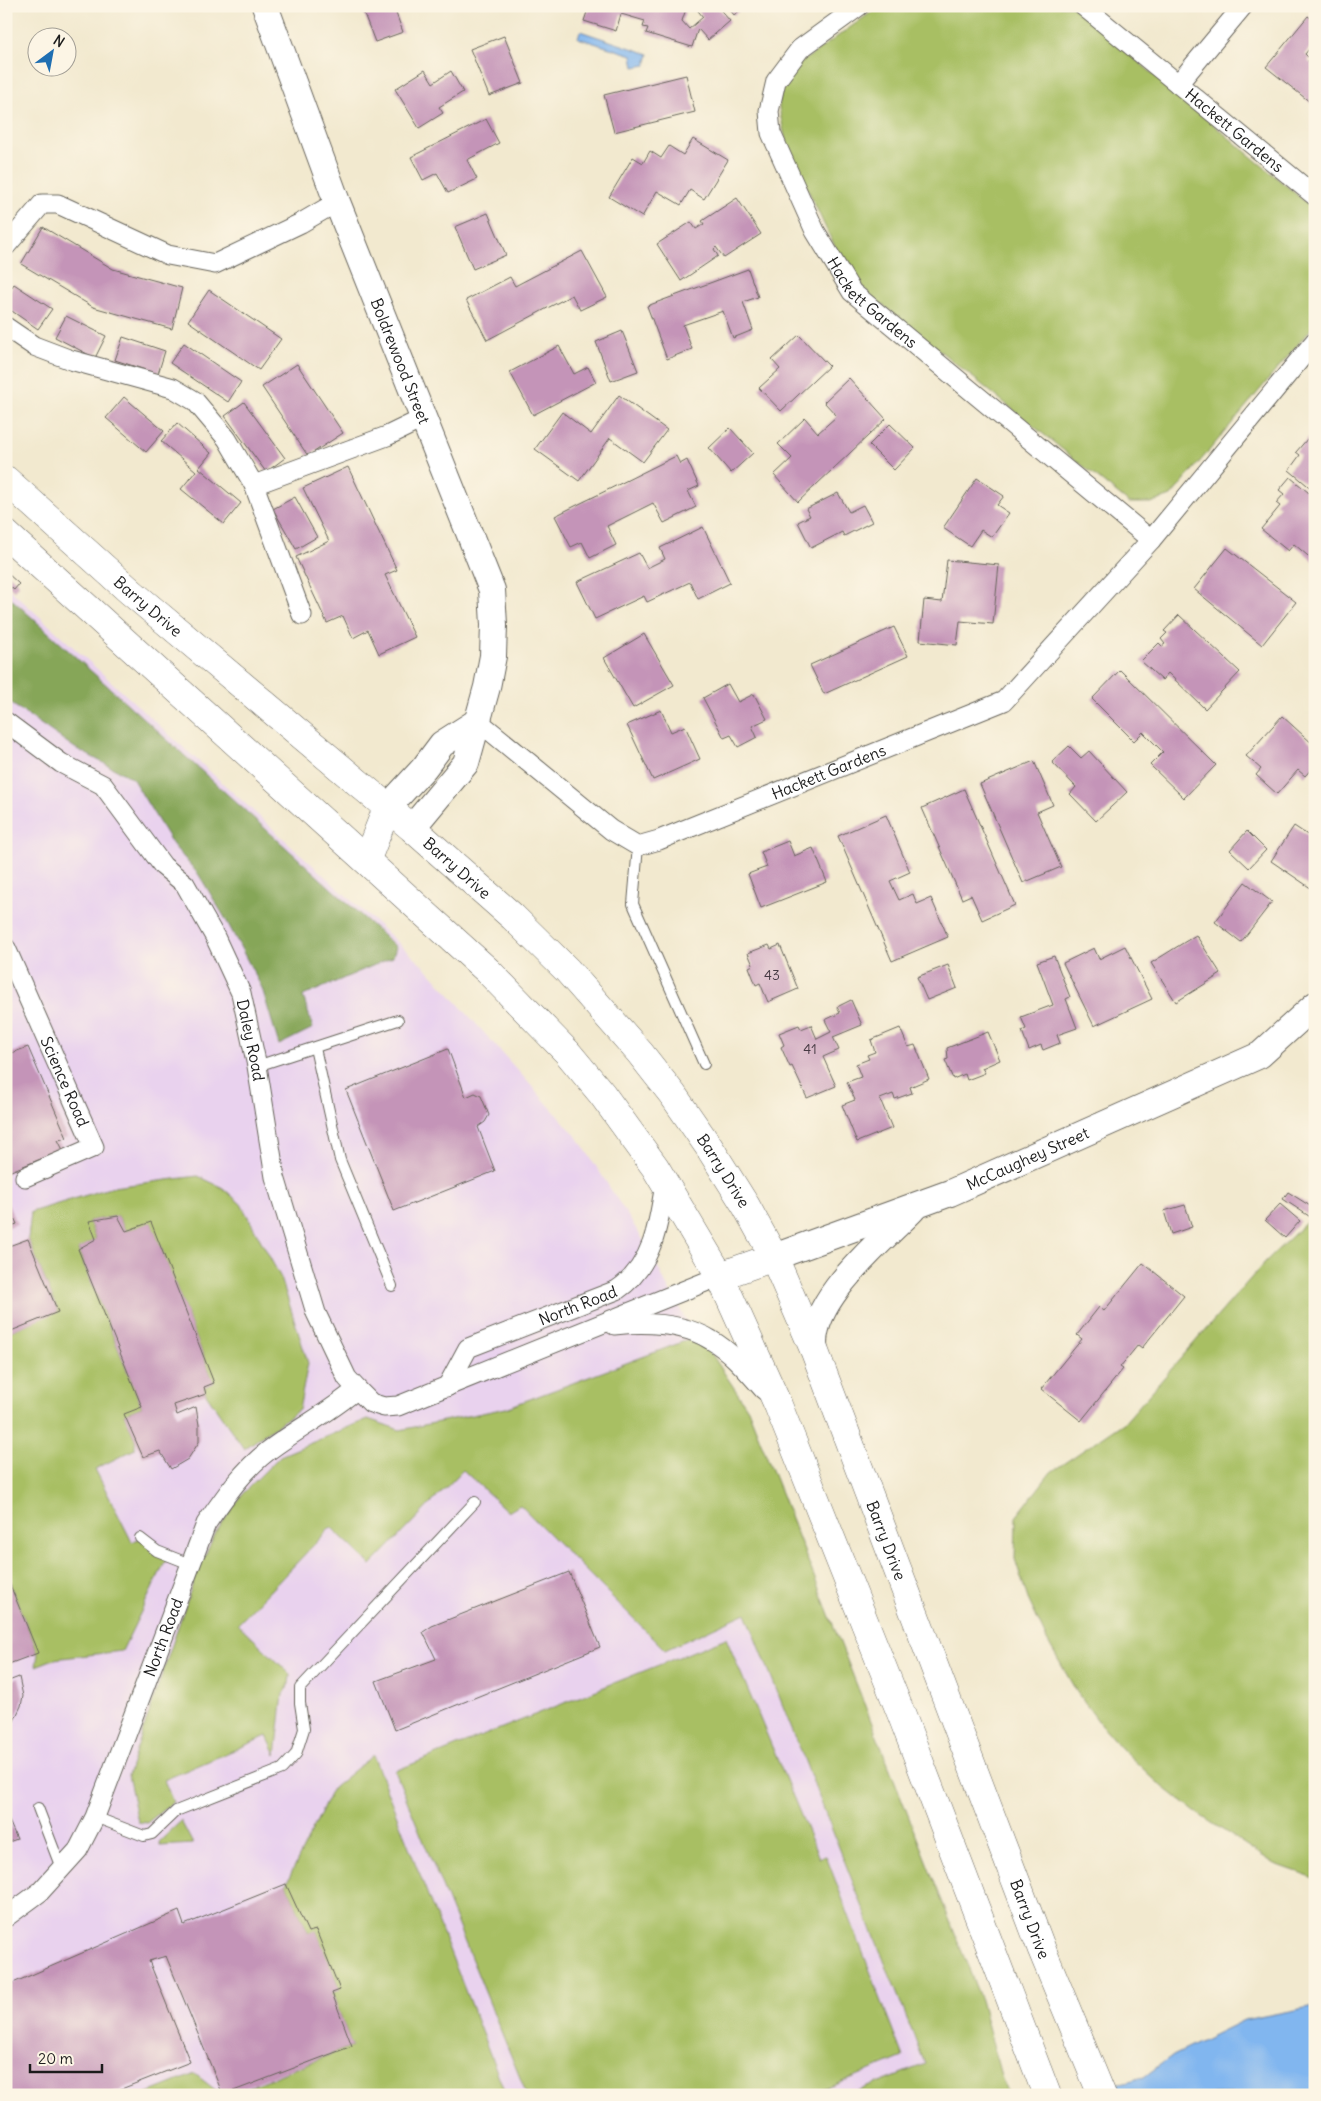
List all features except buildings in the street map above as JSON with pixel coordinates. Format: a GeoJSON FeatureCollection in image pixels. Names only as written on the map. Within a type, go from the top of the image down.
{"type":"FeatureCollection","features":[{"type":"Feature","properties":{"kind":"main road","name":"Barry Drive"},"geometry":{"type":"LineString","coordinates":[[6,480],[131,592],[412,828],[538,940],[640,1053],[674,1095],[746,1206],[774,1256],[815,1352],[1042,1950],[1100,2090]]}},
{"type":"Feature","properties":{"kind":"main road"},"geometry":{"type":"LineString","coordinates":[[6,534],[368,860],[488,971],[567,1052],[602,1094],[665,1183],[720,1276],[778,1405],[902,1716],[1046,2095]]}},
{"type":"Feature","properties":{"kind":"main road"},"geometry":{"type":"LineString","coordinates":[[368,860],[387,808]]}},
{"type":"Feature","properties":{"kind":"main road"},"geometry":{"type":"LineString","coordinates":[[368,860],[412,828]]}},
{"type":"Feature","properties":{"kind":"main road","name":"McCaughey Street"},"geometry":{"type":"LineString","coordinates":[[720,1276],[774,1256]]}},
{"type":"Feature","properties":{"kind":"street","name":"Boldrewood Street"},"geometry":{"type":"LineString","coordinates":[[265,6],[337,202],[492,590],[493,656],[488,687],[466,763],[412,828]]}},
{"type":"Feature","properties":{"kind":"street","name":"Hackett Gardens"},"geometry":{"type":"LineString","coordinates":[[859,6],[800,49],[776,81],[769,112],[770,133],[815,231],[852,292],[1151,540]]}},
{"type":"Feature","properties":{"kind":"street","name":"Hackett Gardens"},"geometry":{"type":"LineString","coordinates":[[1084,6],[1315,196]]}},
{"type":"Feature","properties":{"kind":"street","name":"Hackett Gardens"},"geometry":{"type":"LineString","coordinates":[[1178,84],[1243,6]]}},
{"type":"Feature","properties":{"kind":"street"},"geometry":{"type":"LineString","coordinates":[[6,246],[42,204],[58,204],[168,255],[215,264],[301,224],[337,202]]}},
{"type":"Feature","properties":{"kind":"street"},"geometry":{"type":"LineString","coordinates":[[6,327],[43,350],[81,363],[173,388],[196,401],[227,439],[254,485],[302,615]]}},
{"type":"Feature","properties":{"kind":"street","name":"Hackett Gardens"},"geometry":{"type":"LineString","coordinates":[[638,846],[659,840],[1004,700],[1151,540],[1315,341]]}},
{"type":"Feature","properties":{"kind":"street"},"geometry":{"type":"LineString","coordinates":[[254,485],[387,436],[424,418]]}},
{"type":"Feature","properties":{"kind":"street"},"geometry":{"type":"LineString","coordinates":[[387,808],[424,768],[442,744],[478,720],[610,830],[638,846]]}},
{"type":"Feature","properties":{"kind":"street","name":"Daley Road"},"geometry":{"type":"LineString","coordinates":[[6,722],[62,763],[103,785],[163,866],[185,884],[215,937],[240,993],[257,1066],[275,1177],[316,1313],[347,1378],[371,1403],[384,1407],[398,1406]]}},
{"type":"Feature","properties":{"kind":"street","name":"Science Road"},"geometry":{"type":"LineString","coordinates":[[6,948],[94,1147],[25,1177]]}},
{"type":"Feature","properties":{"kind":"street","name":"McCaughey Street"},"geometry":{"type":"LineString","coordinates":[[774,1256],[916,1206],[1260,1055],[1315,1005]]}},
{"type":"Feature","properties":{"kind":"street","name":"North Road"},"geometry":{"type":"LineString","coordinates":[[448,1387],[468,1348],[617,1290],[626,1284],[639,1269],[654,1240],[665,1183]]}},
{"type":"Feature","properties":{"kind":"street"},"geometry":{"type":"LineString","coordinates":[[815,1352],[815,1331],[828,1300],[841,1283],[916,1206]]}},
{"type":"Feature","properties":{"kind":"street","name":"North Road"},"geometry":{"type":"LineString","coordinates":[[398,1406],[720,1276]]}},
{"type":"Feature","properties":{"kind":"street","name":"North Road"},"geometry":{"type":"LineString","coordinates":[[594,1328],[651,1324],[683,1329],[704,1336],[736,1359],[778,1405]]}},
{"type":"Feature","properties":{"kind":"street","name":"North Road"},"geometry":{"type":"LineString","coordinates":[[6,1917],[40,1892],[78,1850],[95,1817],[206,1524],[236,1482],[268,1452],[339,1404],[357,1389]]}},
{"type":"Feature","properties":{"kind":"lane"},"geometry":{"type":"LineString","coordinates":[[638,846],[632,904],[704,1064]]}},
{"type":"Feature","properties":{"kind":"lane"},"geometry":{"type":"LineString","coordinates":[[257,1066],[398,1020]]}},
{"type":"Feature","properties":{"kind":"lane"},"geometry":{"type":"LineString","coordinates":[[315,1048],[340,1160],[392,1286]]}},
{"type":"Feature","properties":{"kind":"lane"},"geometry":{"type":"LineString","coordinates":[[95,1817],[144,1836],[152,1834],[176,1812],[282,1769],[296,1754],[304,1729],[300,1688],[475,1502]]}},
{"type":"Feature","properties":{"kind":"lane"},"geometry":{"type":"LineString","coordinates":[[140,1538],[157,1551],[190,1564]]}},
{"type":"Feature","properties":{"kind":"lane"},"geometry":{"type":"LineString","coordinates":[[38,1808],[61,1868]]}},
{"type":"Feature","properties":{"kind":"shaded area"},"geometry":{"type":"Polygon","coordinates":[[[6,586],[428,970],[578,1138],[649,1249],[704,1352],[990,2095],[6,2095],[6,586]]]}},
{"type":"Feature","properties":{"kind":"green space"},"geometry":{"type":"Polygon","coordinates":[[[880,6],[1072,6],[1315,210],[1315,324],[1171,496],[1151,503],[1129,503],[868,293],[845,265],[786,142],[779,108],[780,94],[786,81],[799,64],[880,6]]]}},
{"type":"Feature","properties":{"kind":"green space"},"geometry":{"type":"Polygon","coordinates":[[[6,594],[396,947],[393,957],[303,996],[313,1028],[279,1045],[262,988],[225,918],[199,875],[173,845],[132,778],[75,748],[6,700],[6,594]]]}},
{"type":"Feature","properties":{"kind":"green space"},"geometry":{"type":"Polygon","coordinates":[[[198,1176],[223,1188],[241,1204],[281,1278],[308,1363],[299,1410],[244,1449],[206,1394],[204,1387],[214,1383],[151,1223],[126,1231],[118,1216],[89,1221],[96,1239],[78,1250],[142,1407],[124,1414],[135,1439],[135,1449],[95,1469],[132,1542],[140,1538],[168,1556],[122,1651],[54,1659],[36,1666],[38,1653],[6,1575],[6,1333],[58,1311],[28,1239],[31,1212],[113,1187],[198,1176]]]}},
{"type":"Feature","properties":{"kind":"green space"},"geometry":{"type":"Polygon","coordinates":[[[1315,1214],[1315,1878],[1275,1864],[1195,1812],[1157,1782],[1122,1749],[1078,1694],[1047,1640],[1028,1599],[1015,1559],[1016,1517],[1051,1472],[1125,1422],[1265,1262],[1315,1214]]]}},
{"type":"Feature","properties":{"kind":"green space"},"geometry":{"type":"Polygon","coordinates":[[[693,1338],[709,1350],[748,1409],[981,2000],[1001,2076],[1008,2095],[847,2095],[925,2064],[746,1613],[665,1650],[520,1505],[508,1512],[463,1470],[371,1565],[331,1527],[238,1624],[290,1674],[289,1684],[283,1694],[276,1755],[267,1736],[164,1780],[173,1802],[147,1823],[138,1822],[128,1775],[195,1577],[215,1534],[243,1493],[280,1456],[368,1419],[400,1430],[506,1408],[693,1338]]]}},
{"type":"Feature","properties":{"kind":"green space"},"geometry":{"type":"Polygon","coordinates":[[[726,1638],[819,1858],[826,1856],[903,2057],[810,2095],[527,2095],[395,1771],[726,1638]]]}},
{"type":"Feature","properties":{"kind":"green space"},"geometry":{"type":"Polygon","coordinates":[[[373,1755],[506,2095],[229,2095],[352,2046],[332,1993],[340,1990],[316,1931],[308,1932],[286,1884],[333,1788],[373,1755]]]}},
{"type":"Feature","properties":{"kind":"green space"},"geometry":{"type":"Polygon","coordinates":[[[181,1821],[193,1844],[160,1846],[159,1842],[181,1821]]]}},
{"type":"Feature","properties":{"kind":"green space"},"geometry":{"type":"Polygon","coordinates":[[[195,2074],[222,2095],[143,2095],[195,2074]]]}},
{"type":"Feature","properties":{"kind":"water"},"geometry":{"type":"Polygon","coordinates":[[[580,31],[649,54],[646,65],[634,67],[632,55],[578,38],[580,31]]]}},
{"type":"Feature","properties":{"kind":"water"},"geometry":{"type":"Polygon","coordinates":[[[1315,2006],[1315,2095],[1071,2095],[1144,2077],[1173,2055],[1244,2020],[1315,2006]]]}}]}
